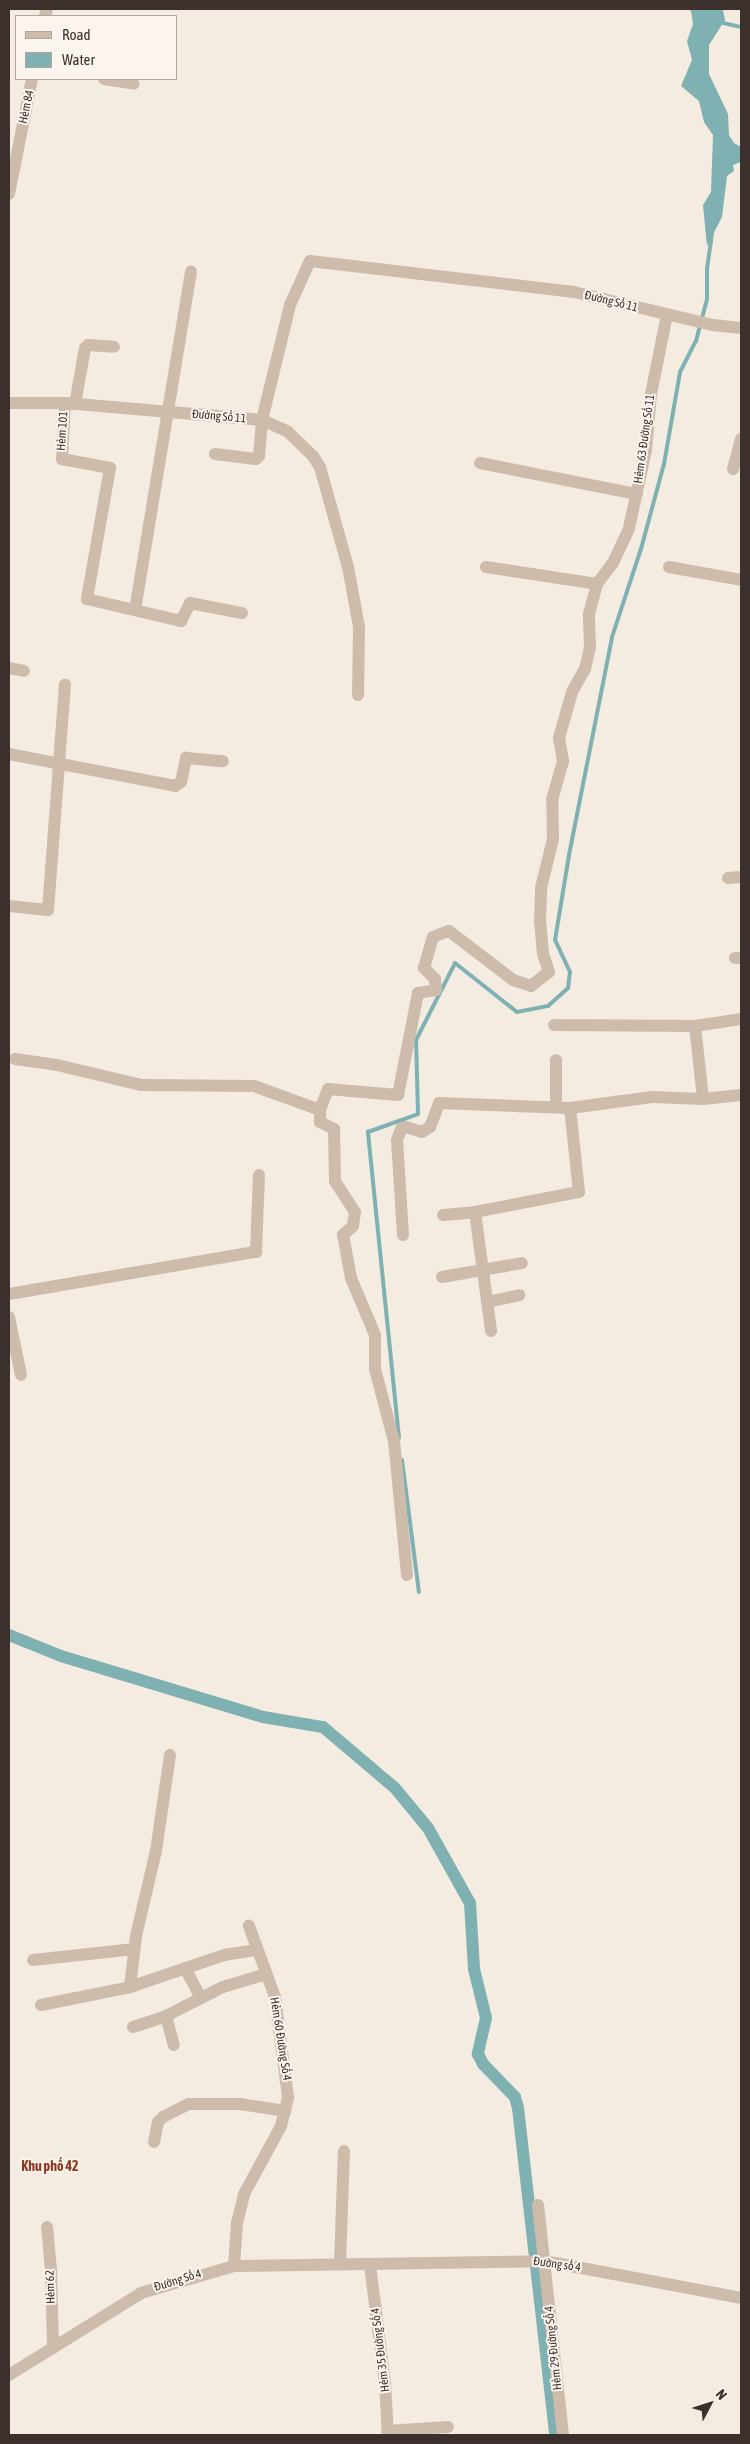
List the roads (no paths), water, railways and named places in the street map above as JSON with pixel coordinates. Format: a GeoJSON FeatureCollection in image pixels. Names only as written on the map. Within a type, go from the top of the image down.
{"type":"FeatureCollection","features":[{"type":"Feature","properties":{"kind":"street","name":"Hẻm 84"},"geometry":{"type":"LineString","coordinates":[[9,194],[32,80]]}},
{"type":"Feature","properties":{"kind":"street"},"geometry":{"type":"LineString","coordinates":[[110,80],[134,84]]}},
{"type":"Feature","properties":{"kind":"street","name":"Đường Số 11"},"geometry":{"type":"LineString","coordinates":[[9,403],[70,403],[262,420],[290,305],[306,266],[310,261],[340,262],[390,271],[574,292],[669,316],[712,325],[741,328]]}},
{"type":"Feature","properties":{"kind":"street"},"geometry":{"type":"LineString","coordinates":[[191,272],[170,412],[135,610],[181,621],[190,603],[242,613]]}},
{"type":"Feature","properties":{"kind":"street","name":"Hẻm 63 Đường Số 11"},"geometry":{"type":"LineString","coordinates":[[597,584],[613,563],[621,545],[637,494],[646,450],[651,394],[669,316]]}},
{"type":"Feature","properties":{"kind":"street","name":"Hẻm 101"},"geometry":{"type":"LineString","coordinates":[[114,347],[88,345],[85,348],[70,403],[62,460],[110,468],[87,599],[135,610]]}},
{"type":"Feature","properties":{"kind":"street"},"geometry":{"type":"LineString","coordinates":[[215,454],[256,459],[262,420],[277,424],[300,442],[313,456],[327,484],[348,567],[359,627],[358,695]]}},
{"type":"Feature","properties":{"kind":"street"},"geometry":{"type":"LineString","coordinates":[[733,469],[741,439]]}},
{"type":"Feature","properties":{"kind":"street"},"geometry":{"type":"LineString","coordinates":[[480,462],[637,494]]}},
{"type":"Feature","properties":{"kind":"street"},"geometry":{"type":"LineString","coordinates":[[407,1575],[394,1442],[375,1369],[375,1335],[351,1278],[343,1234],[353,1226],[355,1212],[335,1181],[334,1129],[320,1122],[320,1110],[328,1089],[398,1095],[418,993],[436,990],[436,979],[424,968],[433,938],[449,931],[513,980],[531,986],[549,972],[543,954],[540,922],[541,888],[553,839],[552,800],[564,762],[559,738],[572,692],[586,662],[590,647],[589,614],[597,584],[486,566]]}},
{"type":"Feature","properties":{"kind":"street"},"geometry":{"type":"LineString","coordinates":[[669,567],[741,580]]}},
{"type":"Feature","properties":{"kind":"street"},"geometry":{"type":"LineString","coordinates":[[9,668],[24,671]]}},
{"type":"Feature","properties":{"kind":"street"},"geometry":{"type":"LineString","coordinates":[[9,906],[48,910],[65,685]]}},
{"type":"Feature","properties":{"kind":"street"},"geometry":{"type":"LineString","coordinates":[[9,754],[175,786],[181,782],[186,758],[223,761]]}},
{"type":"Feature","properties":{"kind":"street"},"geometry":{"type":"LineString","coordinates":[[728,878],[741,877]]}},
{"type":"Feature","properties":{"kind":"street"},"geometry":{"type":"LineString","coordinates":[[554,1025],[695,1026],[741,1019]]}},
{"type":"Feature","properties":{"kind":"street"},"geometry":{"type":"LineString","coordinates":[[695,1026],[702,1098]]}},
{"type":"Feature","properties":{"kind":"street"},"geometry":{"type":"LineString","coordinates":[[15,1059],[57,1065],[141,1085],[254,1086],[320,1110]]}},
{"type":"Feature","properties":{"kind":"street"},"geometry":{"type":"LineString","coordinates":[[556,1060],[556,1107]]}},
{"type":"Feature","properties":{"kind":"street"},"geometry":{"type":"LineString","coordinates":[[403,1235],[396,1140],[401,1130],[406,1127],[422,1132],[430,1127],[439,1103],[570,1108],[652,1097],[702,1098],[741,1095]]}},
{"type":"Feature","properties":{"kind":"street"},"geometry":{"type":"LineString","coordinates":[[443,1215],[475,1212],[579,1192],[570,1108]]}},
{"type":"Feature","properties":{"kind":"street"},"geometry":{"type":"LineString","coordinates":[[9,1294],[256,1252],[259,1175]]}},
{"type":"Feature","properties":{"kind":"street"},"geometry":{"type":"LineString","coordinates":[[475,1212],[491,1331]]}},
{"type":"Feature","properties":{"kind":"street"},"geometry":{"type":"LineString","coordinates":[[442,1277],[522,1263]]}},
{"type":"Feature","properties":{"kind":"street"},"geometry":{"type":"LineString","coordinates":[[487,1302],[519,1295]]}},
{"type":"Feature","properties":{"kind":"street"},"geometry":{"type":"LineString","coordinates":[[9,1317],[21,1375]]}},
{"type":"Feature","properties":{"kind":"street"},"geometry":{"type":"LineString","coordinates":[[130,1987],[144,1889],[156,1851],[170,1755]]}},
{"type":"Feature","properties":{"kind":"street","name":"Hẻm 60 Đường Số 4"},"geometry":{"type":"LineString","coordinates":[[234,2266],[237,2223],[244,2194],[281,2126],[288,2097],[286,2062],[275,1997],[249,1926]]}},
{"type":"Feature","properties":{"kind":"street"},"geometry":{"type":"LineString","coordinates":[[33,1960],[134,1949]]}},
{"type":"Feature","properties":{"kind":"street"},"geometry":{"type":"LineString","coordinates":[[40,2004],[130,1987],[224,1955],[257,1950]]}},
{"type":"Feature","properties":{"kind":"street"},"geometry":{"type":"LineString","coordinates":[[185,1968],[201,1998]]}},
{"type":"Feature","properties":{"kind":"street"},"geometry":{"type":"LineString","coordinates":[[133,2027],[166,2016],[223,1987],[266,1974]]}},
{"type":"Feature","properties":{"kind":"street"},"geometry":{"type":"LineString","coordinates":[[166,2016],[174,2045]]}},
{"type":"Feature","properties":{"kind":"street"},"geometry":{"type":"LineString","coordinates":[[154,2142],[158,2122],[163,2117],[189,2104],[240,2104],[285,2112]]}},
{"type":"Feature","properties":{"kind":"street"},"geometry":{"type":"LineString","coordinates":[[340,2264],[344,2151]]}},
{"type":"Feature","properties":{"kind":"street","name":"Hẻm 29 Đường Số 4"},"geometry":{"type":"LineString","coordinates":[[538,2205],[563,2435]]}},
{"type":"Feature","properties":{"kind":"street","name":"Hẻm 62"},"geometry":{"type":"LineString","coordinates":[[47,2227],[51,2270],[53,2348]]}},
{"type":"Feature","properties":{"kind":"street","name":"Đường số 4"},"geometry":{"type":"LineString","coordinates":[[370,2265],[544,2261],[741,2298]]}},
{"type":"Feature","properties":{"kind":"street","name":"Đường Số 4"},"geometry":{"type":"LineString","coordinates":[[9,2375],[141,2293],[234,2266],[370,2265]]}},
{"type":"Feature","properties":{"kind":"street","name":"Hẻm 35 Đường Số 4"},"geometry":{"type":"LineString","coordinates":[[370,2265],[386,2383],[388,2433]]}},
{"type":"Feature","properties":{"kind":"street"},"geometry":{"type":"LineString","coordinates":[[388,2433],[448,2427]]}},
{"type":"Feature","properties":{"kind":"water"},"geometry":{"type":"Polygon","coordinates":[[[688,9],[723,10],[725,20],[709,45],[709,74],[728,114],[729,135],[734,143],[741,147],[741,162],[733,165],[734,171],[727,176],[722,217],[707,246],[703,205],[711,192],[713,135],[704,122],[699,101],[681,86],[692,60],[687,41],[693,24],[691,11],[688,9]]]}},
{"type":"Feature","properties":{"kind":"waterway"},"geometry":{"type":"LineString","coordinates":[[719,22],[741,27]]}},
{"type":"Feature","properties":{"kind":"waterway"},"geometry":{"type":"LineString","coordinates":[[399,1438],[368,1132],[418,1114],[416,1040],[455,963],[517,1012],[548,1006],[568,988],[570,972],[555,940],[569,855],[612,637],[641,549],[664,464],[680,372],[696,341],[707,299],[707,269],[712,233]]}},
{"type":"Feature","properties":{"kind":"waterway"},"geometry":{"type":"LineString","coordinates":[[402,1460],[419,1592]]}},
{"type":"Feature","properties":{"kind":"waterway"},"geometry":{"type":"LineString","coordinates":[[9,1635],[61,1656],[263,1717],[323,1727],[395,1788],[428,1828],[470,1903],[474,1969],[486,2018],[478,2054],[483,2064],[515,2097],[518,2108],[555,2435]]}},
{"type":"Feature","properties":{"kind":"district","name":"Khu phố 42"},"geometry":{"type":"Point","coordinates":[50,2166]}}]}
